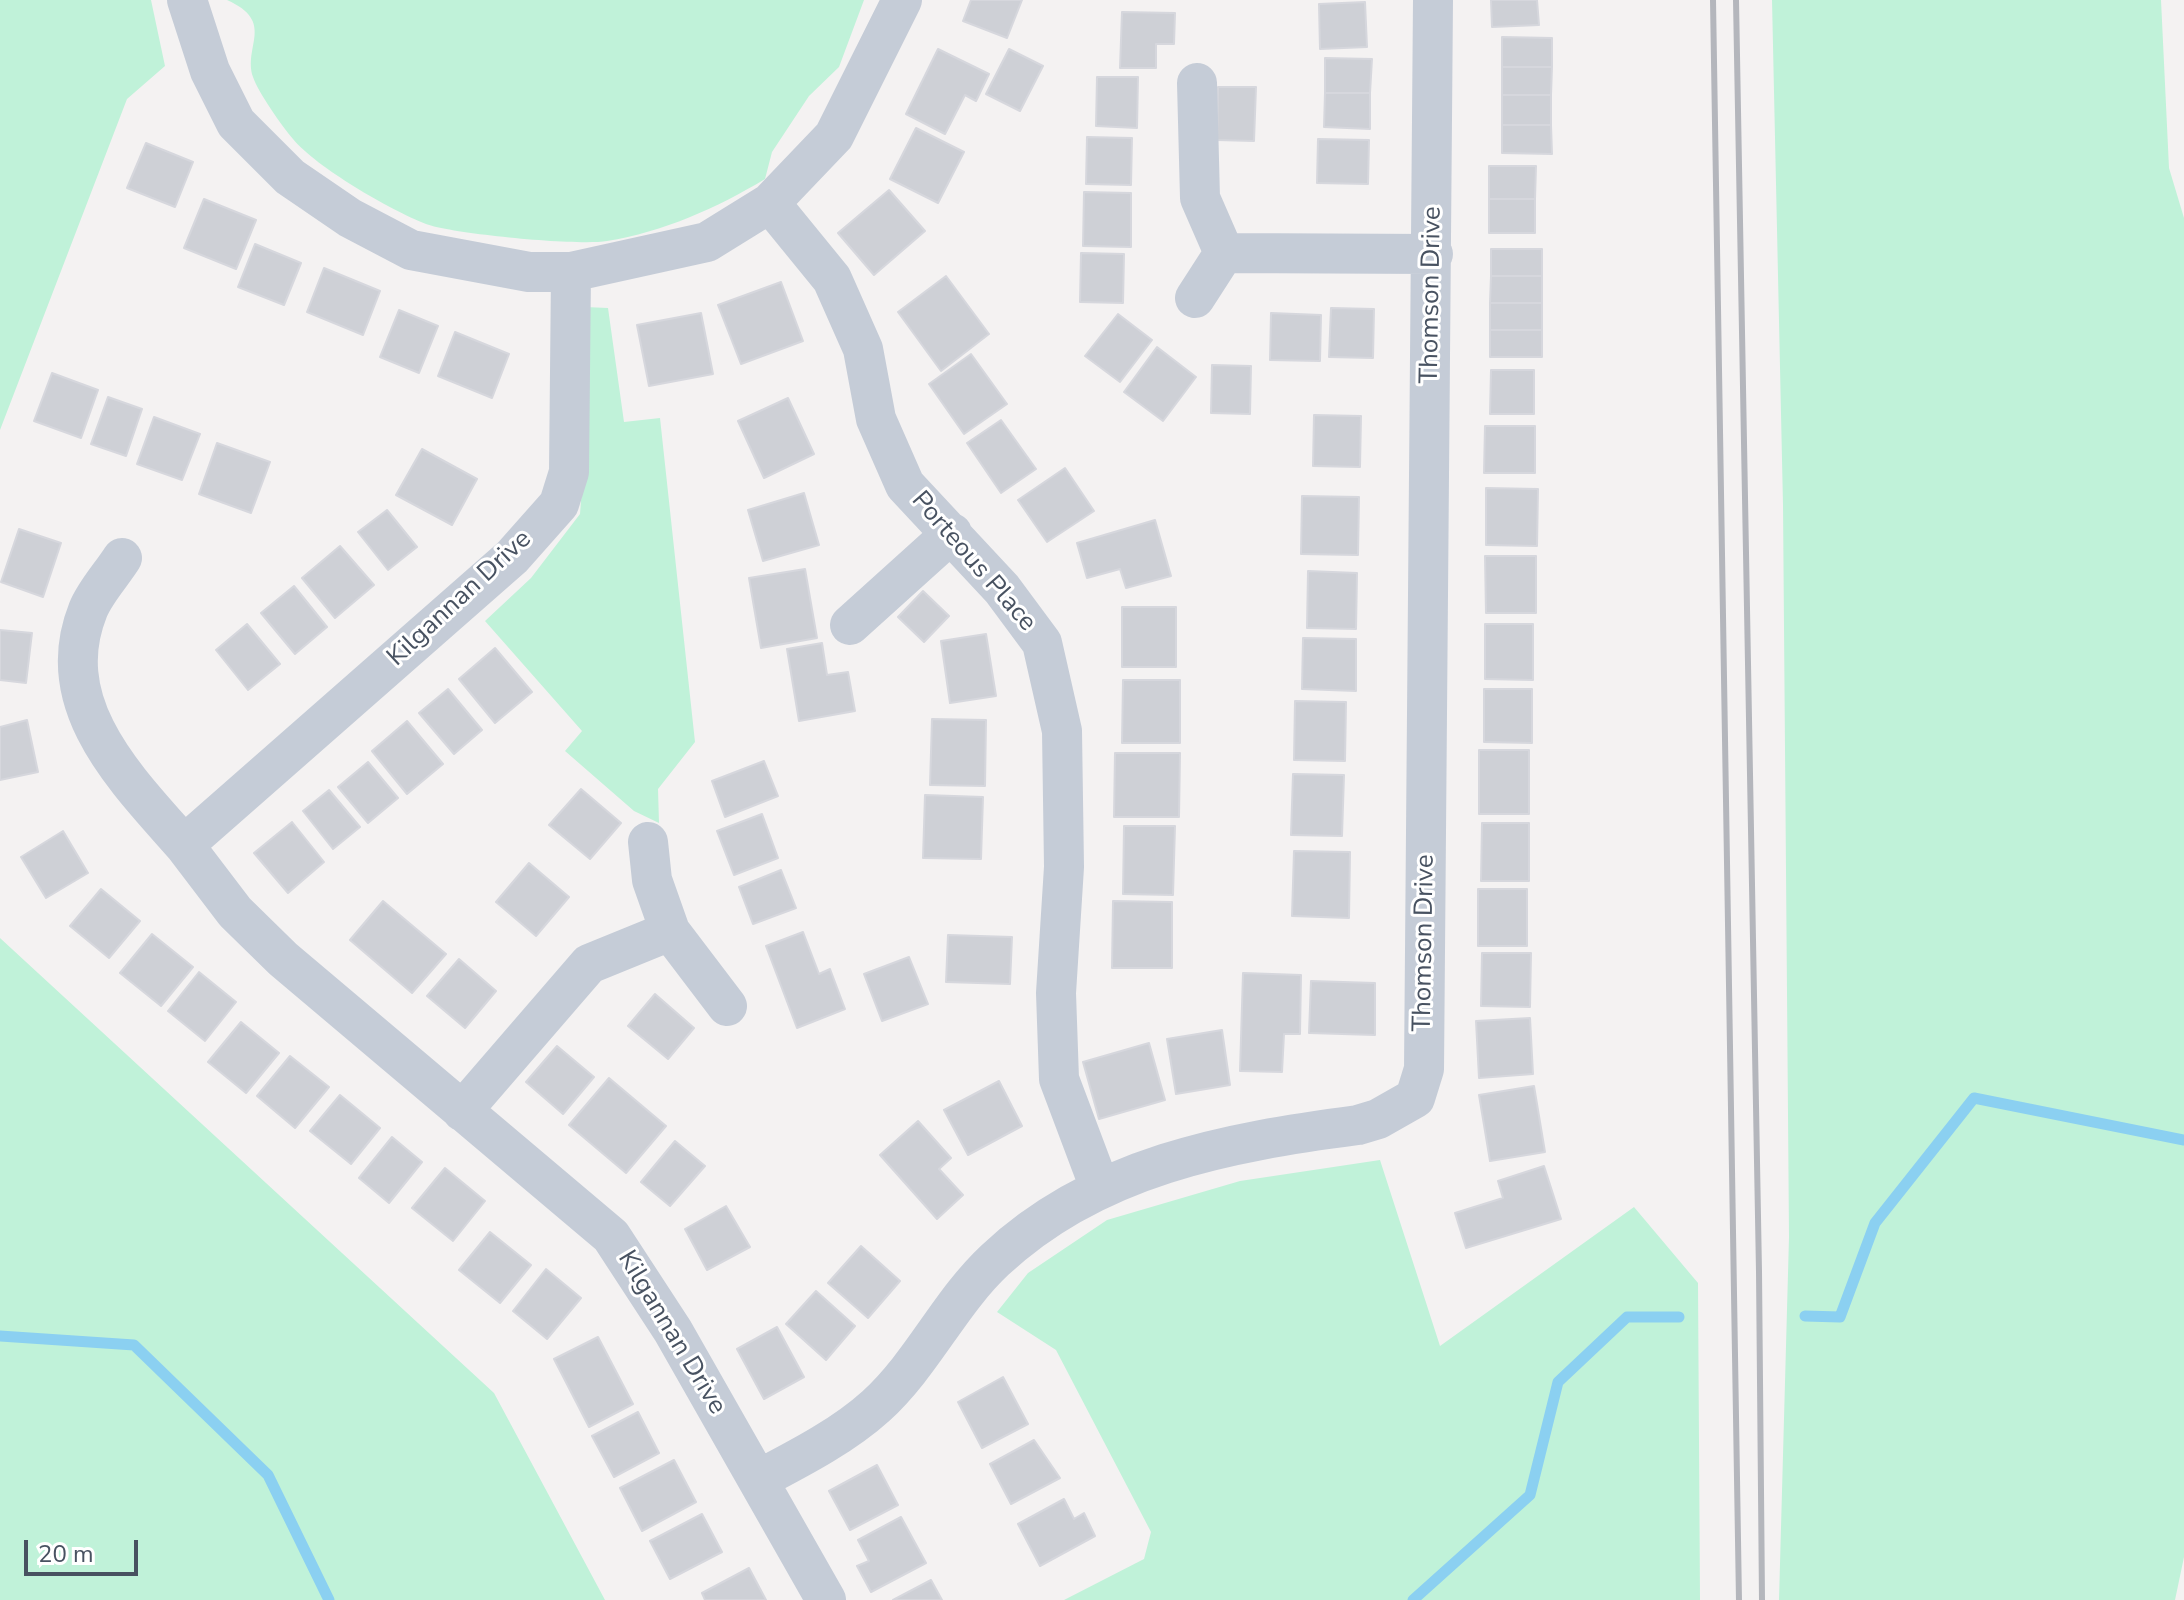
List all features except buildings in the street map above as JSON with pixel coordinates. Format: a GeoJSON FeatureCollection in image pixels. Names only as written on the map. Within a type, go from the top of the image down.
{"type":"FeatureCollection","features":[{"type":"Feature","properties":{"kind":"street"},"geometry":{"type":"LineString","coordinates":[[187,0],[210,71],[236,123],[290,177],[350,218],[411,250],[529,272],[571,272],[707,242],[770,203],[834,136],[902,0]]}},
{"type":"Feature","properties":{"kind":"street","name":"Thomson Drive"},"geometry":{"type":"LineString","coordinates":[[758,1480],[805,1455],[876,1406],[925,1349],[970,1286],[996,1259],[1047,1217],[1100,1188],[1192,1153],[1368,1122],[1415,1098],[1424,1069],[1433,0]]}},
{"type":"Feature","properties":{"kind":"street"},"geometry":{"type":"LineString","coordinates":[[1197,83],[1200,198],[1224,253]]}},
{"type":"Feature","properties":{"kind":"street","name":"Porteous Place"},"geometry":{"type":"LineString","coordinates":[[770,203],[832,279],[863,349],[876,419],[905,485],[1002,589],[1042,643],[1062,731],[1064,867],[1056,993],[1059,1079],[1100,1188]]}},
{"type":"Feature","properties":{"kind":"street"},"geometry":{"type":"LineString","coordinates":[[1224,253],[1433,254]]}},
{"type":"Feature","properties":{"kind":"street"},"geometry":{"type":"LineString","coordinates":[[1195,298],[1224,253]]}},
{"type":"Feature","properties":{"kind":"street","name":"Kilgannan Drive"},"geometry":{"type":"LineString","coordinates":[[184,845],[512,557],[559,504],[569,472],[571,272]]}},
{"type":"Feature","properties":{"kind":"street"},"geometry":{"type":"LineString","coordinates":[[850,625],[952,533]]}},
{"type":"Feature","properties":{"kind":"street","name":"Kilgannan Drive"},"geometry":{"type":"LineString","coordinates":[[122,558],[89,608],[79,643],[77,679],[86,712],[120,772],[184,845],[235,912],[283,959],[611,1236],[673,1331],[826,1600]]}},
{"type":"Feature","properties":{"kind":"street"},"geometry":{"type":"LineString","coordinates":[[648,842],[652,880],[670,931],[727,1006]]}},
{"type":"Feature","properties":{"kind":"street"},"geometry":{"type":"LineString","coordinates":[[462,1111],[589,964],[670,931]]}},
{"type":"Feature","properties":{"kind":"green space"},"geometry":{"type":"Polygon","coordinates":[[[0,0],[151,0],[165,66],[127,99],[0,430],[0,0]]]}},
{"type":"Feature","properties":{"kind":"green space"},"geometry":{"type":"Polygon","coordinates":[[[227,0],[864,0],[839,67],[809,96],[772,152],[765,179],[709,209],[649,232],[607,241],[570,242],[462,232],[426,224],[393,209],[336,175],[293,139],[265,100],[251,66],[254,26],[242,8],[227,0]]]}},
{"type":"Feature","properties":{"kind":"green space"},"geometry":{"type":"Polygon","coordinates":[[[1772,0],[2161,0],[2169,168],[2184,218],[2184,1557],[2175,1600],[1779,1600],[1789,1237],[1783,505],[1772,0]]]}},
{"type":"Feature","properties":{"kind":"green space"},"geometry":{"type":"Polygon","coordinates":[[[585,307],[608,308],[624,422],[660,418],[695,742],[658,789],[659,823],[634,811],[565,751],[582,731],[485,621],[531,578],[580,514],[588,408],[585,307]]]}},
{"type":"Feature","properties":{"kind":"green space"},"geometry":{"type":"Polygon","coordinates":[[[0,938],[494,1393],[605,1600],[0,1600],[0,938]]]}},
{"type":"Feature","properties":{"kind":"green space"},"geometry":{"type":"Polygon","coordinates":[[[1380,1160],[1440,1346],[1634,1207],[1698,1283],[1700,1600],[1064,1600],[1144,1559],[1151,1532],[1056,1350],[997,1312],[1028,1273],[1107,1220],[1240,1181],[1380,1160]]]}},
{"type":"Feature","properties":{"kind":"waterway"},"geometry":{"type":"LineString","coordinates":[[1805,1316],[1840,1317],[1875,1223],[1974,1098],[2184,1140]]}},
{"type":"Feature","properties":{"kind":"waterway"},"geometry":{"type":"LineString","coordinates":[[1413,1600],[1530,1495],[1558,1382],[1627,1317],[1679,1317]]}},
{"type":"Feature","properties":{"kind":"waterway"},"geometry":{"type":"LineString","coordinates":[[0,1336],[134,1345],[268,1475],[329,1600]]}},
{"type":"Feature","properties":{"kind":"railway"},"geometry":{"type":"LineString","coordinates":[[1713,0],[1739,1600]]}},
{"type":"Feature","properties":{"kind":"railway"},"geometry":{"type":"LineString","coordinates":[[1736,0],[1762,1600]]}}]}
